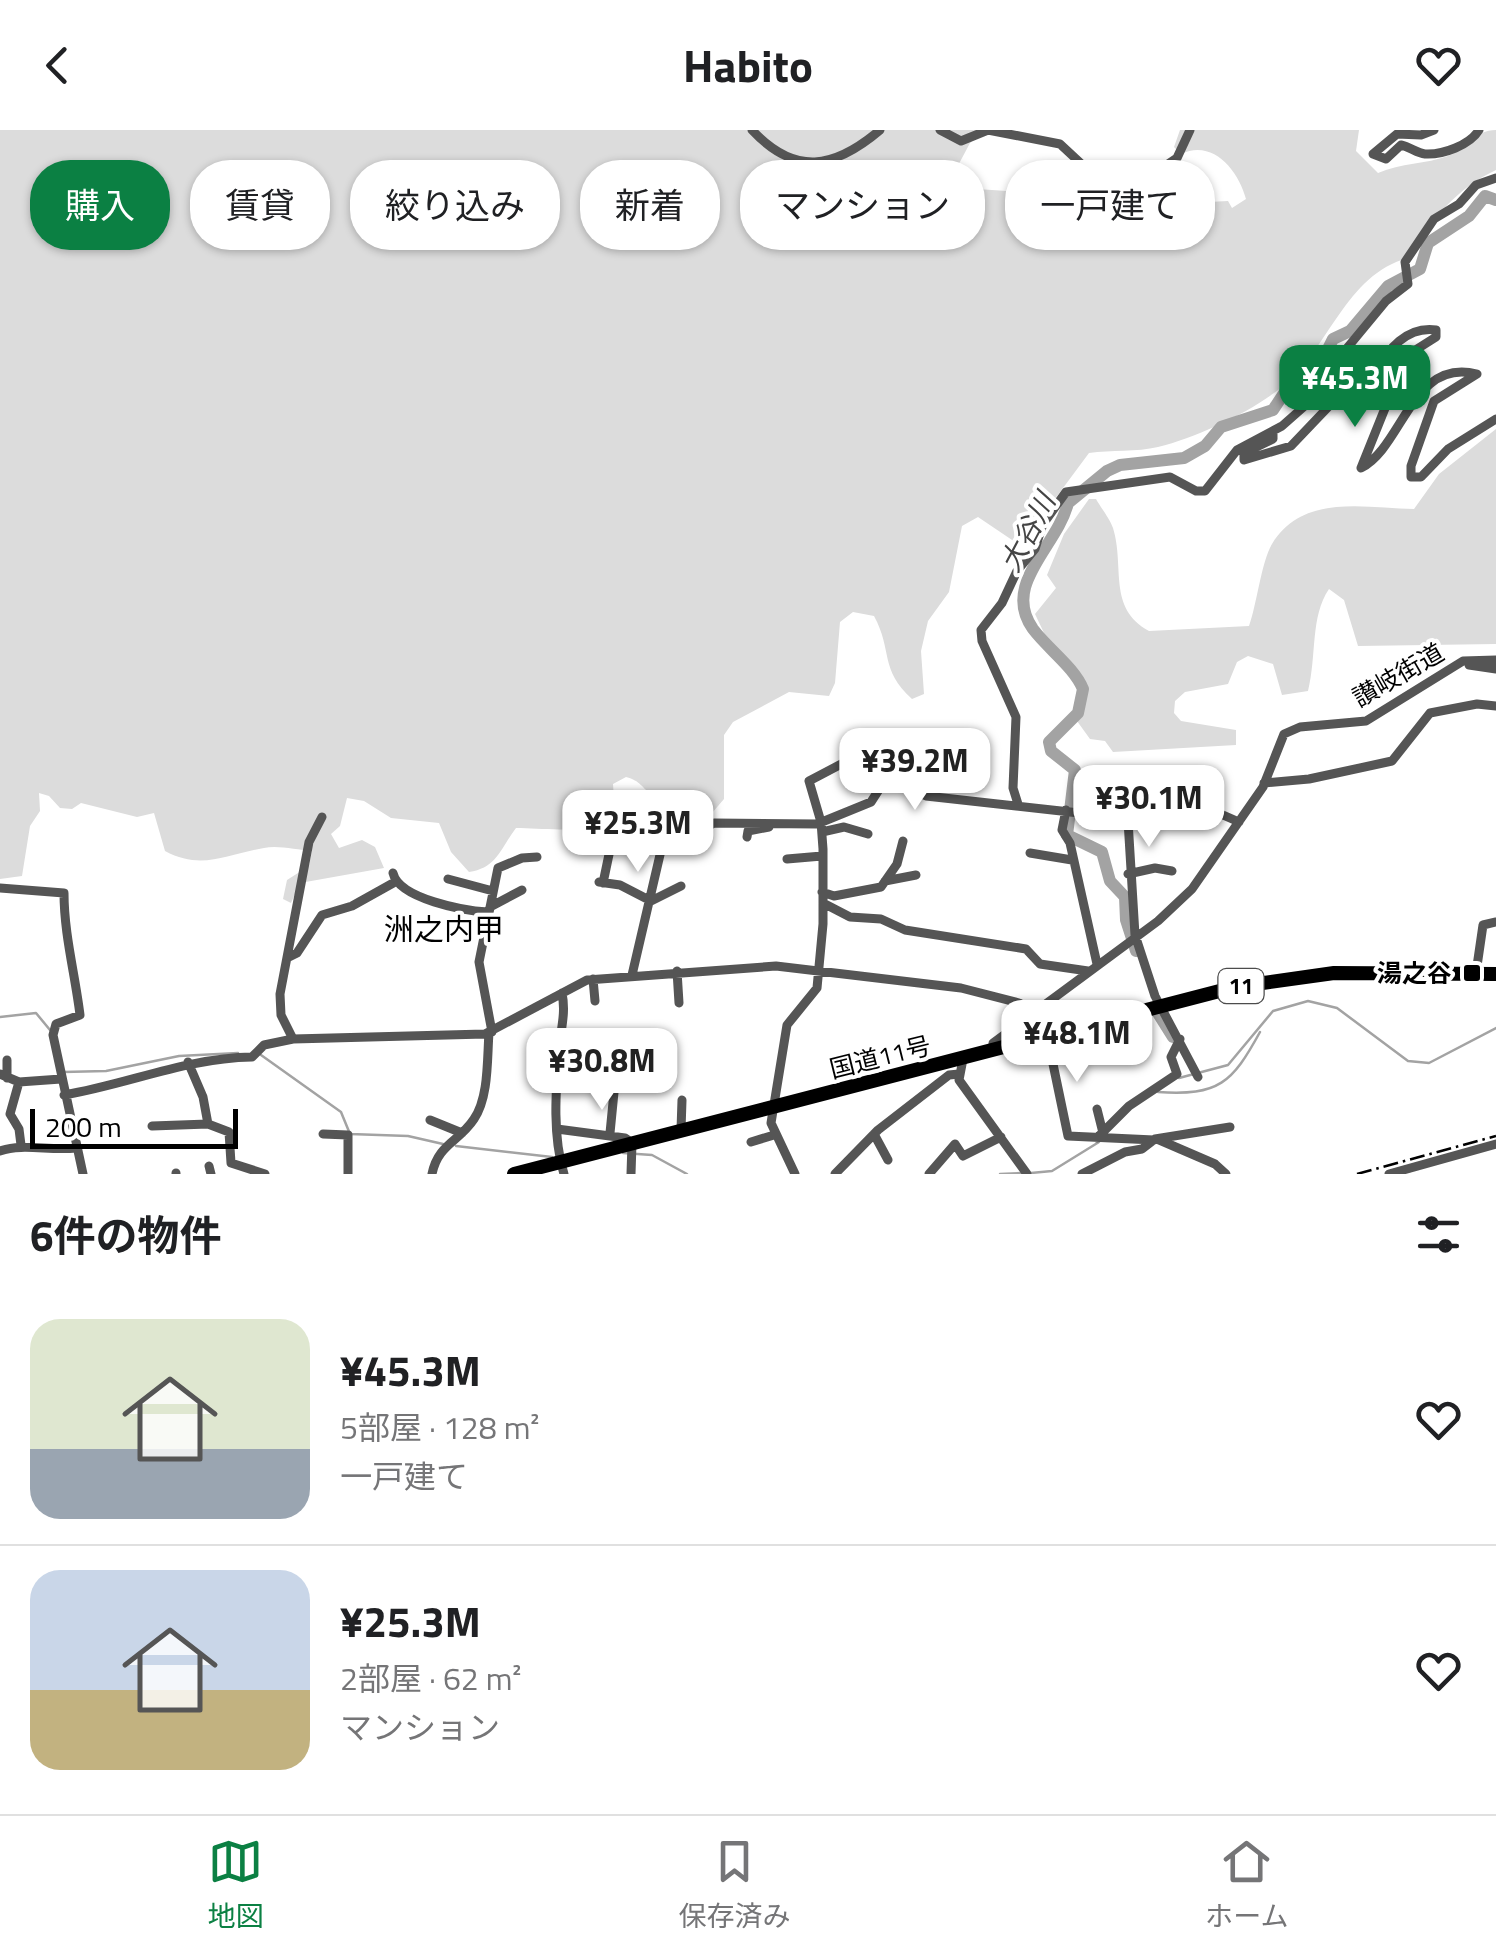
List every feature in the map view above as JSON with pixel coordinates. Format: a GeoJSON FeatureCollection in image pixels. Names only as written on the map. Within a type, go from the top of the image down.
{"type":"FeatureCollection","features":[{"type":"Feature","properties":{"kind":"highway","name":"国道11号"},"geometry":{"type":"LineString","coordinates":[[514,1174],[562,1168],[635,1142],[773,1106],[961,1066],[993,1051],[1160,1006],[1304,976],[1377,971],[1496,974]]}},
{"type":"Feature","properties":{"kind":"street"},"geometry":{"type":"LineString","coordinates":[[752,130],[775,154],[796,162],[854,151],[880,130]]}},
{"type":"Feature","properties":{"kind":"street"},"geometry":{"type":"LineString","coordinates":[[940,130],[961,142],[988,130],[1060,144],[1118,198],[1176,158],[1190,130]]}},
{"type":"Feature","properties":{"kind":"street"},"geometry":{"type":"LineString","coordinates":[[1434,130],[1420,135],[1396,134],[1373,154],[1386,159],[1401,145],[1423,154],[1443,150],[1470,140],[1478,130]]}},
{"type":"Feature","properties":{"kind":"street"},"geometry":{"type":"LineString","coordinates":[[1018,804],[1014,788],[1015,712],[982,641],[981,630],[1032,554],[1060,499],[1084,488],[1113,488],[1170,477],[1201,492],[1237,450],[1273,431],[1316,396],[1333,365],[1386,301],[1408,284],[1404,262],[1427,226],[1476,185],[1496,178]]}},
{"type":"Feature","properties":{"kind":"street"},"geometry":{"type":"LineString","coordinates":[[1273,431],[1273,440],[1244,453],[1244,460],[1292,446],[1352,382],[1374,375],[1392,346],[1428,329],[1436,330],[1436,337],[1406,356],[1361,468],[1369,464],[1419,393],[1434,381],[1477,374],[1434,401],[1411,477],[1418,480],[1448,449],[1496,419]]}},
{"type":"Feature","properties":{"kind":"street","name":"讃岐街道"},"geometry":{"type":"LineString","coordinates":[[993,1051],[993,1043],[1158,921],[1192,889],[1264,783],[1284,734],[1304,726],[1371,719],[1459,664],[1496,660]]}},
{"type":"Feature","properties":{"kind":"street"},"geometry":{"type":"LineString","coordinates":[[1459,664],[1496,669]]}},
{"type":"Feature","properties":{"kind":"street"},"geometry":{"type":"LineString","coordinates":[[1264,783],[1384,764],[1392,761],[1430,712],[1477,704],[1496,706]]}},
{"type":"Feature","properties":{"kind":"street"},"geometry":{"type":"LineString","coordinates":[[795,1174],[774,1135],[773,1106],[788,1025],[816,988],[822,827],[810,782],[847,761]]}},
{"type":"Feature","properties":{"kind":"street"},"geometry":{"type":"LineString","coordinates":[[822,827],[871,802],[880,788],[899,784],[926,796],[1080,812],[1127,804],[1207,808],[1239,822]]}},
{"type":"Feature","properties":{"kind":"street"},"geometry":{"type":"LineString","coordinates":[[624,804],[617,811],[601,809],[616,822],[697,832],[714,824],[772,824],[854,829],[868,834]]}},
{"type":"Feature","properties":{"kind":"street"},"geometry":{"type":"LineString","coordinates":[[1127,804],[1132,937],[1160,1006],[1198,1077]]}},
{"type":"Feature","properties":{"kind":"street"},"geometry":{"type":"LineString","coordinates":[[852,810],[854,829]]}},
{"type":"Feature","properties":{"kind":"street"},"geometry":{"type":"LineString","coordinates":[[822,898],[856,918],[1026,950],[1040,964],[1093,968],[1070,843],[1062,830],[1066,810]]}},
{"type":"Feature","properties":{"kind":"street"},"geometry":{"type":"LineString","coordinates":[[292,1039],[280,1005],[286,958],[309,842],[322,817]]}},
{"type":"Feature","properties":{"kind":"street"},"geometry":{"type":"LineString","coordinates":[[616,822],[600,882],[620,885],[650,902]]}},
{"type":"Feature","properties":{"kind":"street"},"geometry":{"type":"LineString","coordinates":[[746,837],[748,831],[772,824]]}},
{"type":"Feature","properties":{"kind":"street"},"geometry":{"type":"LineString","coordinates":[[632,975],[666,829]]}},
{"type":"Feature","properties":{"kind":"street"},"geometry":{"type":"LineString","coordinates":[[822,898],[880,887],[904,841]]}},
{"type":"Feature","properties":{"kind":"street"},"geometry":{"type":"LineString","coordinates":[[522,858],[523,845]]}},
{"type":"Feature","properties":{"kind":"street"},"geometry":{"type":"LineString","coordinates":[[1030,853],[1072,860]]}},
{"type":"Feature","properties":{"kind":"street"},"geometry":{"type":"LineString","coordinates":[[787,860],[822,856]]}},
{"type":"Feature","properties":{"kind":"street"},"geometry":{"type":"LineString","coordinates":[[432,1174],[438,1152],[462,1133],[482,1102],[490,1032],[479,962],[500,866],[537,857]]}},
{"type":"Feature","properties":{"kind":"street"},"geometry":{"type":"LineString","coordinates":[[1128,874],[1172,870]]}},
{"type":"Feature","properties":{"kind":"street"},"geometry":{"type":"LineString","coordinates":[[885,881],[916,875]]}},
{"type":"Feature","properties":{"kind":"street"},"geometry":{"type":"LineString","coordinates":[[286,958],[297,953],[322,914],[352,906],[394,878],[454,908],[489,909],[522,890]]}},
{"type":"Feature","properties":{"kind":"street"},"geometry":{"type":"LineString","coordinates":[[448,880],[493,892]]}},
{"type":"Feature","properties":{"kind":"street"},"geometry":{"type":"LineString","coordinates":[[650,902],[681,886]]}},
{"type":"Feature","properties":{"kind":"street"},"geometry":{"type":"LineString","coordinates":[[0,888],[64,893],[63,918],[74,961],[80,1015],[54,1028],[82,1174]]}},
{"type":"Feature","properties":{"kind":"street"},"geometry":{"type":"LineString","coordinates":[[1476,974],[1483,924],[1496,922]]}},
{"type":"Feature","properties":{"kind":"street"},"geometry":{"type":"LineString","coordinates":[[64,1096],[110,1088],[188,1062],[252,1057],[264,1045],[292,1039],[490,1032],[593,979],[776,966],[961,988],[1019,1002],[1043,1016],[1066,1134],[1155,1139],[1230,1127]]}},
{"type":"Feature","properties":{"kind":"street"},"geometry":{"type":"LineString","coordinates":[[677,971],[679,1003]]}},
{"type":"Feature","properties":{"kind":"street"},"geometry":{"type":"LineString","coordinates":[[593,979],[595,1001]]}},
{"type":"Feature","properties":{"kind":"street"},"geometry":{"type":"LineString","coordinates":[[562,993],[565,1010],[557,1129],[562,1168]]}},
{"type":"Feature","properties":{"kind":"street"},"geometry":{"type":"LineString","coordinates":[[1100,1136],[1145,1094],[1177,1074],[1171,1057],[1180,1038]]}},
{"type":"Feature","properties":{"kind":"street"},"geometry":{"type":"LineString","coordinates":[[6,1060],[4,1076],[19,1082],[61,1080]]}},
{"type":"Feature","properties":{"kind":"street"},"geometry":{"type":"LineString","coordinates":[[188,1062],[203,1097],[208,1124]]}},
{"type":"Feature","properties":{"kind":"street"},"geometry":{"type":"LineString","coordinates":[[835,1174],[874,1134],[961,1066],[964,1090],[1027,1174]]}},
{"type":"Feature","properties":{"kind":"street"},"geometry":{"type":"LineString","coordinates":[[559,1078],[615,1082],[610,1133]]}},
{"type":"Feature","properties":{"kind":"street"},"geometry":{"type":"LineString","coordinates":[[1140,1079],[1145,1094]]}},
{"type":"Feature","properties":{"kind":"street"},"geometry":{"type":"LineString","coordinates":[[19,1082],[10,1114],[19,1129],[21,1145]]}},
{"type":"Feature","properties":{"kind":"street"},"geometry":{"type":"LineString","coordinates":[[682,1100],[682,1130]]}},
{"type":"Feature","properties":{"kind":"street"},"geometry":{"type":"LineString","coordinates":[[1097,1110],[1100,1136]]}},
{"type":"Feature","properties":{"kind":"street"},"geometry":{"type":"LineString","coordinates":[[430,1120],[462,1133]]}},
{"type":"Feature","properties":{"kind":"street"},"geometry":{"type":"LineString","coordinates":[[152,1126],[208,1124],[228,1132],[231,1162],[264,1174]]}},
{"type":"Feature","properties":{"kind":"street"},"geometry":{"type":"LineString","coordinates":[[557,1129],[610,1133],[654,1148]]}},
{"type":"Feature","properties":{"kind":"street"},"geometry":{"type":"LineString","coordinates":[[324,1134],[348,1136],[348,1174]]}},
{"type":"Feature","properties":{"kind":"street"},"geometry":{"type":"LineString","coordinates":[[874,1134],[888,1160]]}},
{"type":"Feature","properties":{"kind":"street"},"geometry":{"type":"LineString","coordinates":[[751,1142],[774,1135]]}},
{"type":"Feature","properties":{"kind":"street"},"geometry":{"type":"LineString","coordinates":[[930,1174],[954,1144],[962,1156],[1002,1137]]}},
{"type":"Feature","properties":{"kind":"street"},"geometry":{"type":"LineString","coordinates":[[1082,1174],[1125,1152],[1142,1150],[1155,1139]]}},
{"type":"Feature","properties":{"kind":"street"},"geometry":{"type":"LineString","coordinates":[[1155,1139],[1215,1164],[1226,1174]]}},
{"type":"Feature","properties":{"kind":"street"},"geometry":{"type":"LineString","coordinates":[[631,1174],[635,1142]]}},
{"type":"Feature","properties":{"kind":"street"},"geometry":{"type":"LineString","coordinates":[[1388,1174],[1496,1144]]}},
{"type":"Feature","properties":{"kind":"street"},"geometry":{"type":"LineString","coordinates":[[0,1151],[21,1145],[39,1151],[76,1148]]}},
{"type":"Feature","properties":{"kind":"street"},"geometry":{"type":"LineString","coordinates":[[941,1161],[943,1174]]}},
{"type":"Feature","properties":{"kind":"shaded area"},"geometry":{"type":"Polygon","coordinates":[[[0,130],[985,130],[970,143],[961,160],[740,160],[740,250],[985,250],[985,190],[1005,191],[1005,250],[1215,250],[1215,202],[1228,201],[1232,208],[1246,199],[1230,168],[1214,154],[1193,150],[1181,154],[1174,147],[1180,130],[1359,130],[1356,151],[1378,173],[1448,156],[1482,133],[1496,130],[1496,170],[1468,186],[1446,207],[1408,258],[1368,280],[1298,371],[1269,397],[1223,423],[1173,443],[1141,450],[1089,453],[1043,515],[1032,543],[1015,542],[978,517],[962,526],[949,592],[928,621],[921,651],[924,694],[912,699],[895,678],[874,616],[853,612],[840,622],[835,683],[829,696],[789,692],[733,722],[724,735],[724,799],[712,813],[666,803],[626,777],[613,784],[615,814],[605,821],[581,828],[516,828],[492,862],[469,872],[451,852],[439,823],[391,818],[364,801],[347,798],[340,826],[331,834],[339,848],[362,840],[375,847],[384,868],[300,883],[291,903],[283,899],[287,880],[309,866],[312,851],[269,847],[191,860],[165,851],[154,813],[137,817],[81,803],[72,809],[60,808],[49,796],[39,793],[40,811],[30,826],[22,876],[0,879],[0,130]]]}},
{"type":"Feature","properties":{"kind":"shaded area"},"geometry":{"type":"Polygon","coordinates":[[[1496,429],[1496,644],[1358,646],[1344,600],[1329,589],[1316,624],[1308,691],[1282,695],[1273,664],[1248,656],[1237,662],[1228,684],[1185,692],[1175,701],[1174,713],[1181,721],[1236,730],[1236,745],[1113,752],[1105,741],[1090,739],[1077,721],[1088,688],[1053,652],[1035,614],[1056,588],[1047,575],[1064,534],[1089,499],[1096,499],[1113,528],[1122,599],[1136,622],[1149,631],[1249,626],[1268,552],[1285,528],[1300,517],[1336,507],[1414,509],[1439,474],[1496,429]]]}},
{"type":"Feature","properties":{"kind":"waterway","name":"大谷川"},"geometry":{"type":"LineString","coordinates":[[1136,951],[1126,920],[1125,897],[1110,881],[1102,852],[1067,835],[1075,770],[1051,751],[1049,742],[1078,713],[1083,689],[1074,673],[1033,629],[1025,612],[1023,597],[1034,566],[1068,503],[1107,471],[1120,465],[1184,458],[1205,446],[1221,427],[1273,410],[1294,378],[1324,357],[1333,339],[1350,331],[1388,286],[1420,269],[1428,243],[1469,216],[1485,196],[1496,200]]}},
{"type":"Feature","properties":{"kind":"waterway"},"geometry":{"type":"LineString","coordinates":[[1179,1078],[1228,1065],[1273,1011],[1308,1001],[1337,1008],[1408,1061],[1429,1063],[1496,1028]]}},
{"type":"Feature","properties":{"kind":"waterway","name":"大谷川"},"geometry":{"type":"LineString","coordinates":[[1156,1010],[1173,1037]]}},
{"type":"Feature","properties":{"kind":"waterway"},"geometry":{"type":"LineString","coordinates":[[0,1017],[36,1013],[50,1030]]}},
{"type":"Feature","properties":{"kind":"waterway"},"geometry":{"type":"LineString","coordinates":[[1158,1092],[1196,1091],[1221,1083],[1241,1063],[1260,1032]]}},
{"type":"Feature","properties":{"kind":"waterway"},"geometry":{"type":"LineString","coordinates":[[63,1072],[106,1071],[179,1056],[238,1053]]}},
{"type":"Feature","properties":{"kind":"waterway"},"geometry":{"type":"LineString","coordinates":[[261,1055],[341,1112],[350,1134],[408,1136],[443,1144]]}},
{"type":"Feature","properties":{"kind":"waterway"},"geometry":{"type":"LineString","coordinates":[[1031,1173],[1052,1171],[1099,1142]]}},
{"type":"Feature","properties":{"kind":"waterway"},"geometry":{"type":"LineString","coordinates":[[456,1146],[552,1157]]}},
{"type":"Feature","properties":{"kind":"waterway"},"geometry":{"type":"LineString","coordinates":[[623,1153],[652,1155],[687,1174]]}},
{"type":"Feature","properties":{"kind":"waterway"},"geometry":{"type":"LineString","coordinates":[[1000,1174],[1023,1173]]}},
{"type":"Feature","properties":{"kind":"railway"},"geometry":{"type":"LineString","coordinates":[[1357,1174],[1496,1136]]}},
{"type":"Feature","properties":{"kind":"place","name":"湯之谷"},"geometry":{"type":"Point","coordinates":[1472,973]}},
{"type":"Feature","properties":{"kind":"district","name":"洲之内甲"},"geometry":{"type":"Point","coordinates":[444,929]}}]}
